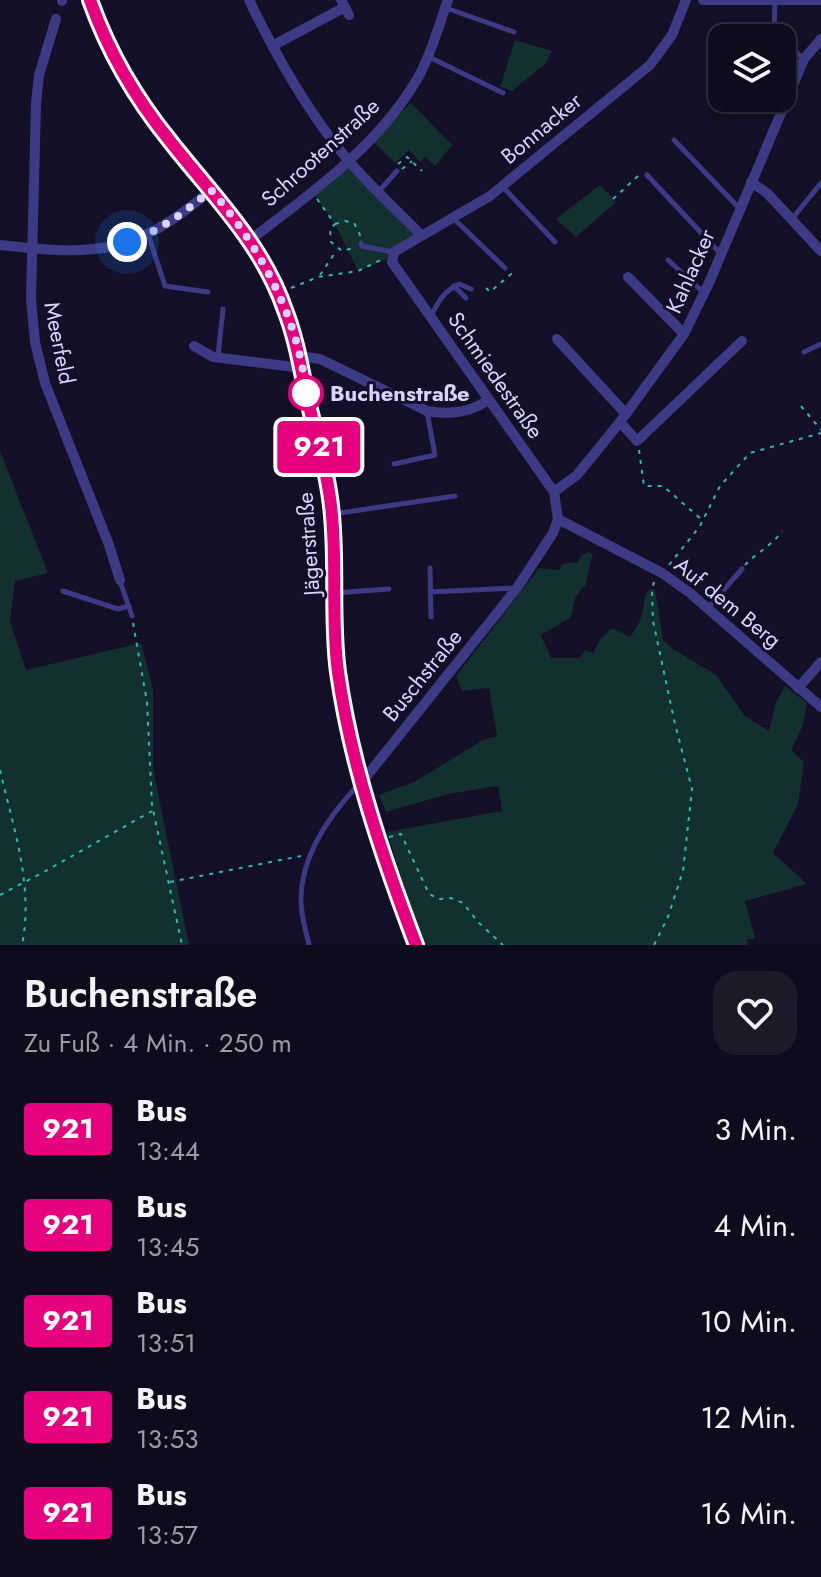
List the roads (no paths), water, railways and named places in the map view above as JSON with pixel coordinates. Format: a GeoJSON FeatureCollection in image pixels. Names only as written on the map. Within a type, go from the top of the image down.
{"type":"FeatureCollection","features":[{"type":"Feature","properties":{"kind":"street","name":"Jägerstraße"},"geometry":{"type":"LineString","coordinates":[[90,0],[135,95],[250,240],[279,294],[300,362],[332,514],[334,630],[349,736],[416,945]]}},
{"type":"Feature","properties":{"kind":"street"},"geometry":{"type":"LineString","coordinates":[[249,0],[272,46],[321,124],[348,160],[421,235]]}},
{"type":"Feature","properties":{"kind":"street","name":"Bonnacker"},"geometry":{"type":"LineString","coordinates":[[392,254],[502,187],[650,65],[672,35],[686,0]]}},
{"type":"Feature","properties":{"kind":"street"},"geometry":{"type":"LineString","coordinates":[[703,0],[820,0]]}},
{"type":"Feature","properties":{"kind":"street","name":"Schrootenstraße"},"geometry":{"type":"LineString","coordinates":[[250,240],[367,146],[400,105],[428,56],[447,4]]}},
{"type":"Feature","properties":{"kind":"street"},"geometry":{"type":"LineString","coordinates":[[272,46],[345,7]]}},
{"type":"Feature","properties":{"kind":"street","name":"Meerfeld"},"geometry":{"type":"LineString","coordinates":[[56,19],[39,75],[36,104],[32,248],[35,342],[45,383],[120,580]]}},
{"type":"Feature","properties":{"kind":"street","name":"Kahlacker"},"geometry":{"type":"LineString","coordinates":[[554,492],[577,475],[684,334],[804,59],[821,39]]}},
{"type":"Feature","properties":{"kind":"street"},"geometry":{"type":"LineString","coordinates":[[751,182],[767,193],[821,251]]}},
{"type":"Feature","properties":{"kind":"street"},"geometry":{"type":"LineString","coordinates":[[0,245],[89,251],[112,247],[148,234],[177,217],[211,190]]}},
{"type":"Feature","properties":{"kind":"street","name":"Schmiedestraße"},"geometry":{"type":"LineString","coordinates":[[392,254],[392,262],[554,492],[558,519]]}},
{"type":"Feature","properties":{"kind":"street"},"geometry":{"type":"LineString","coordinates":[[628,277],[684,334]]}},
{"type":"Feature","properties":{"kind":"street"},"geometry":{"type":"LineString","coordinates":[[557,339],[623,418],[637,441],[742,341]]}},
{"type":"Feature","properties":{"kind":"street"},"geometry":{"type":"LineString","coordinates":[[194,346],[218,357],[300,362],[320,359],[427,411],[467,411],[488,400]]}},
{"type":"Feature","properties":{"kind":"street","name":"Auf dem Berg"},"geometry":{"type":"LineString","coordinates":[[558,519],[662,573],[821,707]]}},
{"type":"Feature","properties":{"kind":"street","name":"Buschstraße"},"geometry":{"type":"LineString","coordinates":[[362,782],[517,588],[553,533],[558,519]]}},
{"type":"Feature","properties":{"kind":"street"},"geometry":{"type":"LineString","coordinates":[[798,688],[821,662]]}},
{"type":"Feature","properties":{"kind":"lane"},"geometry":{"type":"LineString","coordinates":[[774,24],[775,2]]}},
{"type":"Feature","properties":{"kind":"lane"},"geometry":{"type":"LineString","coordinates":[[447,4],[514,32]]}},
{"type":"Feature","properties":{"kind":"lane"},"geometry":{"type":"LineString","coordinates":[[796,51],[804,59]]}},
{"type":"Feature","properties":{"kind":"lane"},"geometry":{"type":"LineString","coordinates":[[428,56],[503,93]]}},
{"type":"Feature","properties":{"kind":"lane"},"geometry":{"type":"LineString","coordinates":[[674,140],[739,208]]}},
{"type":"Feature","properties":{"kind":"lane"},"geometry":{"type":"LineString","coordinates":[[379,191],[397,171]]}},
{"type":"Feature","properties":{"kind":"lane"},"geometry":{"type":"LineString","coordinates":[[647,175],[720,253]]}},
{"type":"Feature","properties":{"kind":"lane"},"geometry":{"type":"LineString","coordinates":[[792,220],[821,183]]}},
{"type":"Feature","properties":{"kind":"lane"},"geometry":{"type":"LineString","coordinates":[[502,187],[555,242]]}},
{"type":"Feature","properties":{"kind":"lane"},"geometry":{"type":"LineString","coordinates":[[453,217],[505,268]]}},
{"type":"Feature","properties":{"kind":"lane"},"geometry":{"type":"LineString","coordinates":[[148,234],[165,286],[208,292]]}},
{"type":"Feature","properties":{"kind":"lane"},"geometry":{"type":"LineString","coordinates":[[362,244],[392,254]]}},
{"type":"Feature","properties":{"kind":"lane"},"geometry":{"type":"LineString","coordinates":[[668,260],[704,293]]}},
{"type":"Feature","properties":{"kind":"lane"},"geometry":{"type":"LineString","coordinates":[[431,317],[441,297],[454,286],[459,284],[471,289]]}},
{"type":"Feature","properties":{"kind":"lane"},"geometry":{"type":"LineString","coordinates":[[454,286],[466,298]]}},
{"type":"Feature","properties":{"kind":"lane"},"geometry":{"type":"LineString","coordinates":[[218,357],[223,309]]}},
{"type":"Feature","properties":{"kind":"lane"},"geometry":{"type":"LineString","coordinates":[[804,352],[821,344]]}},
{"type":"Feature","properties":{"kind":"lane"},"geometry":{"type":"LineString","coordinates":[[394,464],[435,455],[427,411]]}},
{"type":"Feature","properties":{"kind":"lane"},"geometry":{"type":"LineString","coordinates":[[332,514],[455,496]]}},
{"type":"Feature","properties":{"kind":"lane"},"geometry":{"type":"LineString","coordinates":[[430,568],[431,617]]}},
{"type":"Feature","properties":{"kind":"lane"},"geometry":{"type":"LineString","coordinates":[[707,608],[742,569]]}},
{"type":"Feature","properties":{"kind":"lane","name":"Meerfeld"},"geometry":{"type":"LineString","coordinates":[[120,580],[132,616]]}},
{"type":"Feature","properties":{"kind":"lane"},"geometry":{"type":"LineString","coordinates":[[430,592],[517,588]]}},
{"type":"Feature","properties":{"kind":"lane"},"geometry":{"type":"LineString","coordinates":[[334,593],[389,589]]}},
{"type":"Feature","properties":{"kind":"lane"},"geometry":{"type":"LineString","coordinates":[[63,591],[118,609],[129,606]]}},
{"type":"Feature","properties":{"kind":"lane","name":"Buschstraße"},"geometry":{"type":"LineString","coordinates":[[309,945],[301,902],[306,861],[329,821],[362,782]]}},
{"type":"Feature","properties":{"kind":"place","name":"Buchenstraße"},"geometry":{"type":"Point","coordinates":[306,393]}}]}
